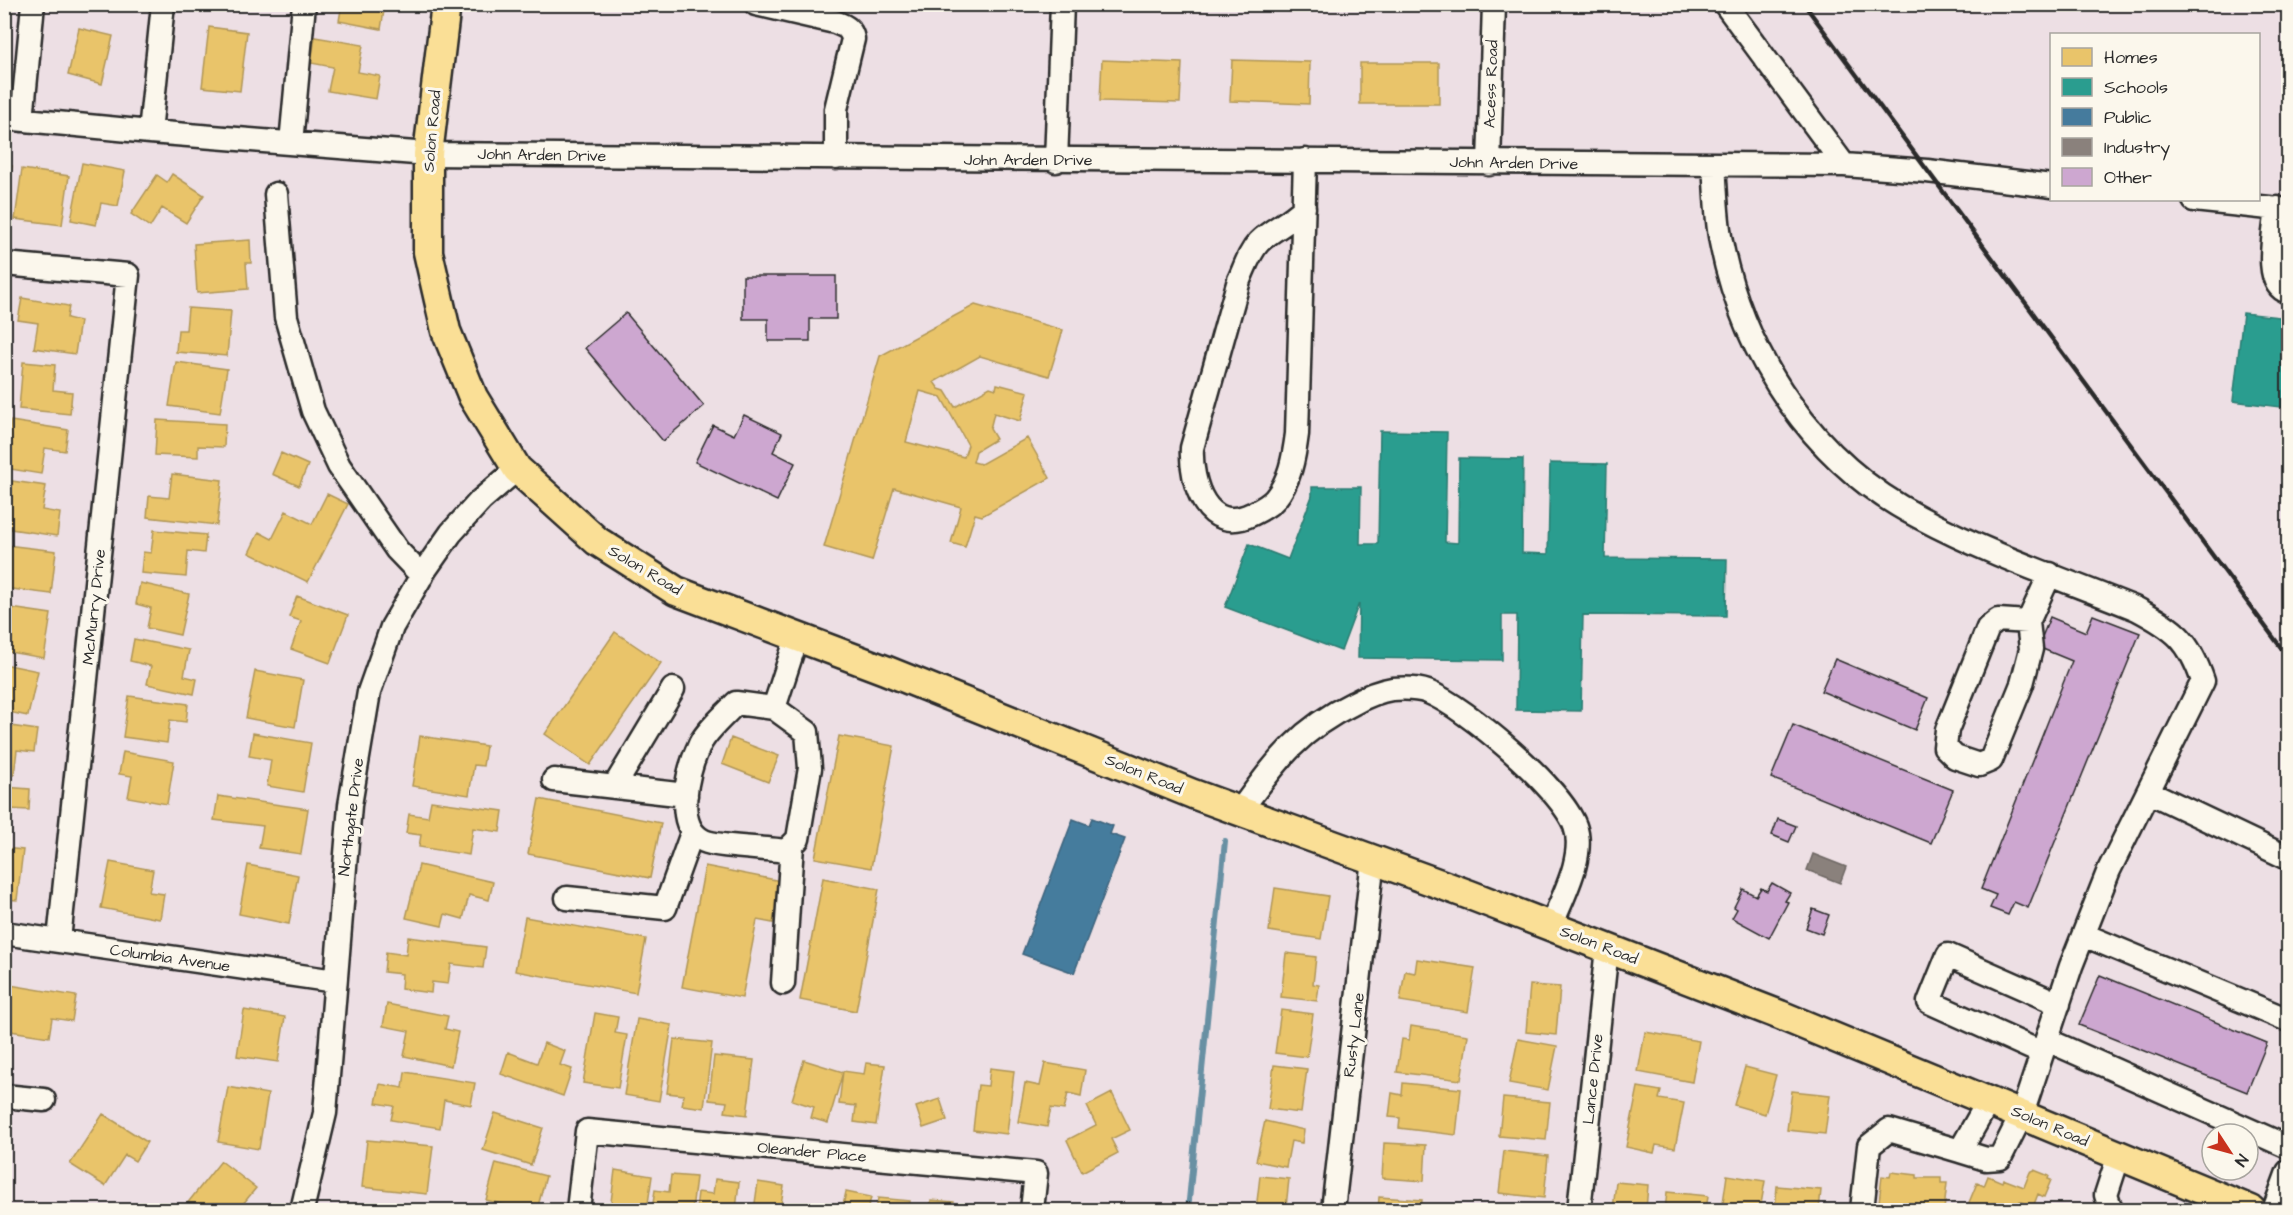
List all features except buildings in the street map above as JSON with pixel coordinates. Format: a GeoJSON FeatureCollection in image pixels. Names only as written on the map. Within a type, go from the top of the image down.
{"type":"FeatureCollection","features":[{"type":"Feature","properties":{"kind":"main road","name":"Solon Road"},"geometry":{"type":"LineString","coordinates":[[446,4],[428,154],[428,252],[446,331],[473,397],[517,469],[597,542],[676,591],[1240,811],[1551,926],[1780,1015],[2251,1210]]}},
{"type":"Feature","properties":{"kind":"street"},"geometry":{"type":"LineString","coordinates":[[13,119],[33,4]]}},
{"type":"Feature","properties":{"kind":"street"},"geometry":{"type":"LineString","coordinates":[[150,132],[164,4]]}},
{"type":"Feature","properties":{"kind":"street"},"geometry":{"type":"LineString","coordinates":[[291,143],[304,4]]}},
{"type":"Feature","properties":{"kind":"street"},"geometry":{"type":"LineString","coordinates":[[756,4],[835,22],[851,32],[853,39],[836,109],[836,158]]}},
{"type":"Feature","properties":{"kind":"street"},"geometry":{"type":"LineString","coordinates":[[1056,161],[1062,4]]}},
{"type":"Feature","properties":{"kind":"street","name":"Acess Road"},"geometry":{"type":"LineString","coordinates":[[1489,164],[1494,4]]}},
{"type":"Feature","properties":{"kind":"street"},"geometry":{"type":"LineString","coordinates":[[1725,4],[1844,165]]}},
{"type":"Feature","properties":{"kind":"street","name":"John Arden Drive"},"geometry":{"type":"LineString","coordinates":[[13,119],[428,154],[1056,161],[1305,160],[1489,164],[1844,165],[1927,171],[2050,186]]}},
{"type":"Feature","properties":{"kind":"street"},"geometry":{"type":"LineString","coordinates":[[1304,208],[1294,219],[1259,242],[1250,255],[1239,280],[1192,448],[1194,481],[1207,507],[1219,516],[1233,519],[1247,516],[1265,507],[1275,499],[1293,463],[1297,434],[1304,208],[1305,160]]}},
{"type":"Feature","properties":{"kind":"street"},"geometry":{"type":"LineString","coordinates":[[1714,165],[1720,241],[1735,293],[1759,356],[1792,407],[1834,456],[1873,490],[1919,517],[2164,623],[2180,635],[2195,656],[2203,681],[2109,870],[2059,1004],[2022,1114],[2000,1158],[1986,1159],[1889,1130],[1869,1146],[1862,1210]]}},
{"type":"Feature","properties":{"kind":"street"},"geometry":{"type":"LineString","coordinates":[[276,194],[286,317],[313,411],[339,466],[397,550],[422,576]]}},
{"type":"Feature","properties":{"kind":"street"},"geometry":{"type":"LineString","coordinates":[[2204,201],[2283,209],[2273,278],[2280,289],[2289,292]]}},
{"type":"Feature","properties":{"kind":"street","name":"McMurry Drive"},"geometry":{"type":"LineString","coordinates":[[4,264],[128,275],[59,940]]}},
{"type":"Feature","properties":{"kind":"street","name":"Northgate Drive"},"geometry":{"type":"LineString","coordinates":[[302,1210],[325,1113],[350,805],[369,692],[392,627],[422,576],[451,533],[481,500],[517,469]]}},
{"type":"Feature","properties":{"kind":"street"},"geometry":{"type":"LineString","coordinates":[[2028,622],[1998,620],[1988,628],[1947,730],[1945,747],[1955,757],[1978,765],[1991,760],[2024,676],[2031,649],[2028,622],[2050,574]]}},
{"type":"Feature","properties":{"kind":"street"},"geometry":{"type":"LineString","coordinates":[[774,708],[797,637]]}},
{"type":"Feature","properties":{"kind":"street"},"geometry":{"type":"LineString","coordinates":[[1240,811],[1276,762],[1299,736],[1330,715],[1364,698],[1391,689],[1413,688],[1427,692],[1455,706],[1520,759],[1549,790],[1575,826],[1577,846],[1574,865],[1551,926]]}},
{"type":"Feature","properties":{"kind":"street"},"geometry":{"type":"LineString","coordinates":[[614,787],[673,689]]}},
{"type":"Feature","properties":{"kind":"street"},"geometry":{"type":"LineString","coordinates":[[736,703],[774,708],[807,732],[810,768],[798,839],[786,850],[705,841],[692,833],[683,813],[686,795],[700,743],[736,703]]}},
{"type":"Feature","properties":{"kind":"street"},"geometry":{"type":"LineString","coordinates":[[554,780],[686,795]]}},
{"type":"Feature","properties":{"kind":"street"},"geometry":{"type":"LineString","coordinates":[[2149,792],[2289,858]]}},
{"type":"Feature","properties":{"kind":"street"},"geometry":{"type":"LineString","coordinates":[[567,898],[665,908],[692,833]]}},
{"type":"Feature","properties":{"kind":"street"},"geometry":{"type":"LineString","coordinates":[[783,982],[792,845]]}},
{"type":"Feature","properties":{"kind":"street","name":"Rusty Lane"},"geometry":{"type":"LineString","coordinates":[[1333,1210],[1373,860]]}},
{"type":"Feature","properties":{"kind":"street","name":"Columbia Avenue"},"geometry":{"type":"LineString","coordinates":[[4,933],[335,981]]}},
{"type":"Feature","properties":{"kind":"street"},"geometry":{"type":"LineString","coordinates":[[2084,935],[2289,1020]]}},
{"type":"Feature","properties":{"kind":"street","name":"Lance Drive"},"geometry":{"type":"LineString","coordinates":[[1579,1210],[1606,948]]}},
{"type":"Feature","properties":{"kind":"street"},"geometry":{"type":"LineString","coordinates":[[2059,1004],[1948,955],[1929,1002],[2289,1147]]}},
{"type":"Feature","properties":{"kind":"street"},"geometry":{"type":"LineString","coordinates":[[4,1096],[44,1100]]}},
{"type":"Feature","properties":{"kind":"street"},"geometry":{"type":"LineString","coordinates":[[1959,1151],[1989,1100]]}},
{"type":"Feature","properties":{"kind":"street","name":"Oleander Place"},"geometry":{"type":"LineString","coordinates":[[579,1210],[587,1131],[1036,1173],[1032,1210]]}},
{"type":"Feature","properties":{"kind":"street"},"geometry":{"type":"LineString","coordinates":[[2109,1203],[2119,1155]]}},
{"type":"Feature","properties":{"kind":"street"},"geometry":{"type":"LineString","coordinates":[[2274,1210],[2289,1172]]}},
{"type":"Feature","properties":{"kind":"waterway"},"geometry":{"type":"LineString","coordinates":[[1188,1210],[1225,841]]}},
{"type":"Feature","properties":{"kind":"railway"},"geometry":{"type":"LineString","coordinates":[[1804,4],[2288,657]]}}]}
